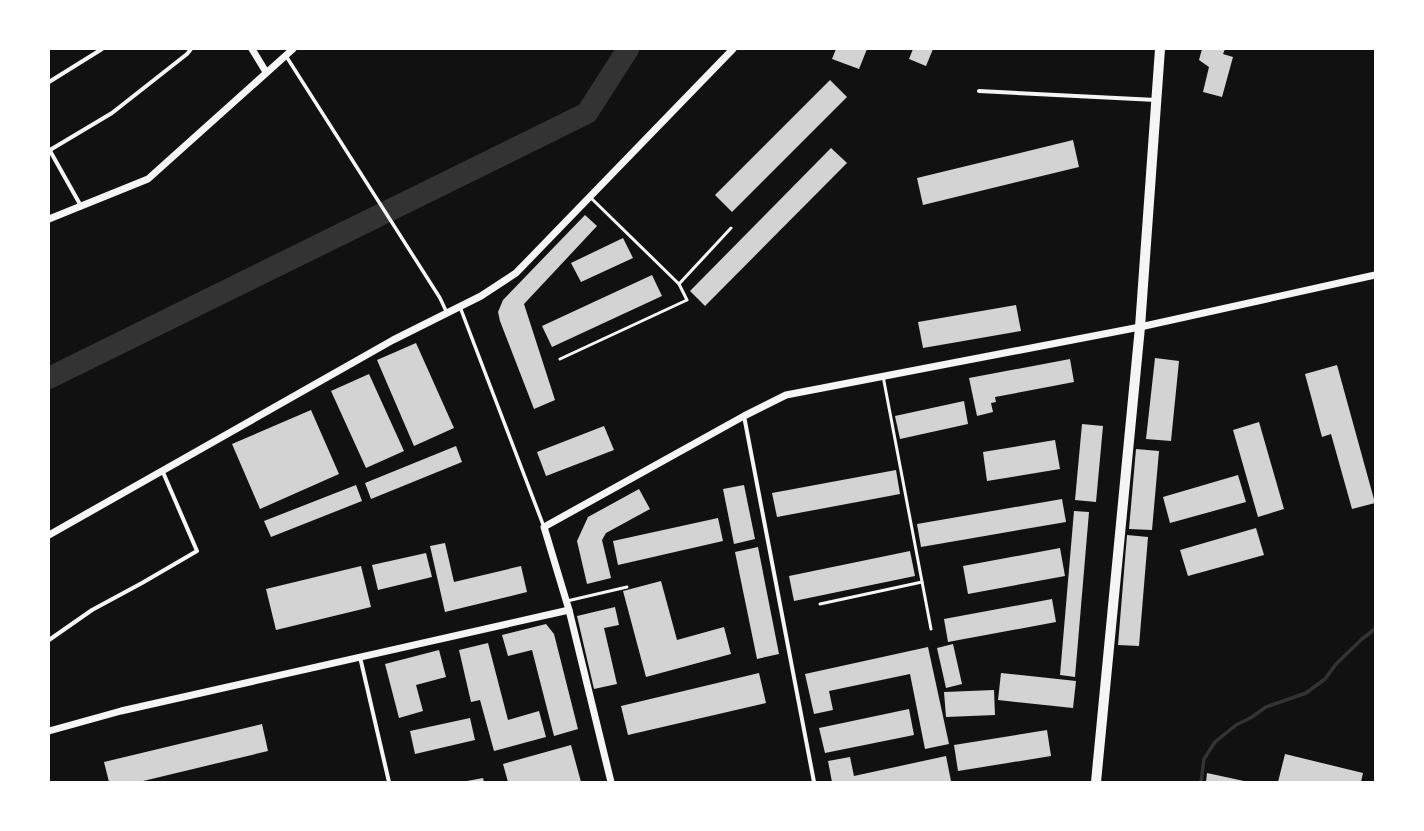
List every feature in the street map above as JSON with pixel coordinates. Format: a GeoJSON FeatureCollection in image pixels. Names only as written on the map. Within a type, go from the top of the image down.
{"type":"FeatureCollection","features":[{"type":"Feature","properties":{"kind":"main road"},"geometry":{"type":"LineString","coordinates":[[1096,782],[1140,327],[1160,49]]}},
{"type":"Feature","properties":{"kind":"street"},"geometry":{"type":"LineString","coordinates":[[49,82],[102,49]]}},
{"type":"Feature","properties":{"kind":"street"},"geometry":{"type":"LineString","coordinates":[[81,206],[50,149],[112,113],[187,54],[191,49]]}},
{"type":"Feature","properties":{"kind":"street"},"geometry":{"type":"LineString","coordinates":[[252,49],[266,72]]}},
{"type":"Feature","properties":{"kind":"street"},"geometry":{"type":"LineString","coordinates":[[49,219],[148,179],[293,49]]}},
{"type":"Feature","properties":{"kind":"street"},"geometry":{"type":"LineString","coordinates":[[49,535],[393,340],[481,296],[516,273],[733,49]]}},
{"type":"Feature","properties":{"kind":"street"},"geometry":{"type":"LineString","coordinates":[[286,56],[440,298],[447,313]]}},
{"type":"Feature","properties":{"kind":"street"},"geometry":{"type":"LineString","coordinates":[[979,90],[1156,100]]}},
{"type":"Feature","properties":{"kind":"street"},"geometry":{"type":"LineString","coordinates":[[544,527],[744,416],[786,395],[1140,327],[1375,275]]}},
{"type":"Feature","properties":{"kind":"street"},"geometry":{"type":"LineString","coordinates":[[460,307],[544,527],[570,610],[611,782]]}},
{"type":"Feature","properties":{"kind":"street"},"geometry":{"type":"LineString","coordinates":[[744,416],[814,782]]}},
{"type":"Feature","properties":{"kind":"street"},"geometry":{"type":"LineString","coordinates":[[49,640],[92,610],[197,552],[162,470]]}},
{"type":"Feature","properties":{"kind":"street"},"geometry":{"type":"LineString","coordinates":[[49,731],[121,711],[360,656],[570,610]]}},
{"type":"Feature","properties":{"kind":"street"},"geometry":{"type":"LineString","coordinates":[[360,656],[389,782]]}},
{"type":"Feature","properties":{"kind":"lane"},"geometry":{"type":"LineString","coordinates":[[560,359],[687,300],[679,284],[590,197]]}},
{"type":"Feature","properties":{"kind":"lane"},"geometry":{"type":"LineString","coordinates":[[679,284],[731,228]]}},
{"type":"Feature","properties":{"kind":"lane"},"geometry":{"type":"LineString","coordinates":[[883,376],[931,629]]}},
{"type":"Feature","properties":{"kind":"lane"},"geometry":{"type":"LineString","coordinates":[[820,604],[922,582]]}},
{"type":"Feature","properties":{"kind":"lane"},"geometry":{"type":"LineString","coordinates":[[567,601],[627,587]]}},
{"type":"Feature","properties":{"kind":"building"},"geometry":{"type":"Polygon","coordinates":[[[836,49],[867,49],[859,69],[832,59],[836,49]]]}},
{"type":"Feature","properties":{"kind":"building"},"geometry":{"type":"Polygon","coordinates":[[[913,49],[933,49],[926,66],[909,59],[913,49]]]}},
{"type":"Feature","properties":{"kind":"building"},"geometry":{"type":"Polygon","coordinates":[[[1202,49],[1225,49],[1223,54],[1233,57],[1222,97],[1203,92],[1209,67],[1199,60],[1202,49]]]}},
{"type":"Feature","properties":{"kind":"building"},"geometry":{"type":"Polygon","coordinates":[[[830,80],[847,97],[732,212],[715,195],[830,80]]]}},
{"type":"Feature","properties":{"kind":"building"},"geometry":{"type":"Polygon","coordinates":[[[1073,140],[1079,167],[923,205],[917,178],[1073,140]]]}},
{"type":"Feature","properties":{"kind":"building"},"geometry":{"type":"Polygon","coordinates":[[[831,148],[847,163],[705,306],[690,291],[831,148]]]}},
{"type":"Feature","properties":{"kind":"building"},"geometry":{"type":"Polygon","coordinates":[[[585,215],[597,226],[524,304],[555,400],[534,409],[500,321],[498,312],[503,300],[585,215]]]}},
{"type":"Feature","properties":{"kind":"building"},"geometry":{"type":"Polygon","coordinates":[[[623,238],[633,258],[581,282],[571,263],[623,238]]]}},
{"type":"Feature","properties":{"kind":"building"},"geometry":{"type":"Polygon","coordinates":[[[652,275],[662,296],[552,347],[542,326],[652,275]]]}},
{"type":"Feature","properties":{"kind":"building"},"geometry":{"type":"Polygon","coordinates":[[[1016,305],[1021,331],[923,348],[918,322],[1016,305]]]}},
{"type":"Feature","properties":{"kind":"building"},"geometry":{"type":"Polygon","coordinates":[[[416,343],[454,428],[414,446],[377,360],[416,343]]]}},
{"type":"Feature","properties":{"kind":"building"},"geometry":{"type":"Polygon","coordinates":[[[1155,358],[1179,361],[1171,441],[1146,439],[1155,358]]]}},
{"type":"Feature","properties":{"kind":"building"},"geometry":{"type":"Polygon","coordinates":[[[1070,359],[1074,382],[995,397],[996,402],[991,403],[993,412],[977,416],[969,378],[1070,359]]]}},
{"type":"Feature","properties":{"kind":"building"},"geometry":{"type":"Polygon","coordinates":[[[1337,365],[1375,503],[1352,509],[1331,434],[1322,437],[1305,374],[1337,365]]]}},
{"type":"Feature","properties":{"kind":"building"},"geometry":{"type":"Polygon","coordinates":[[[369,374],[404,451],[366,468],[331,391],[369,374]]]}},
{"type":"Feature","properties":{"kind":"building"},"geometry":{"type":"Polygon","coordinates":[[[964,401],[968,424],[900,439],[895,416],[964,401]]]}},
{"type":"Feature","properties":{"kind":"building"},"geometry":{"type":"Polygon","coordinates":[[[311,410],[339,474],[260,509],[232,444],[311,410]]]}},
{"type":"Feature","properties":{"kind":"building"},"geometry":{"type":"Polygon","coordinates":[[[1259,422],[1284,509],[1258,517],[1233,430],[1259,422]]]}},
{"type":"Feature","properties":{"kind":"building"},"geometry":{"type":"Polygon","coordinates":[[[1082,424],[1103,426],[1096,502],[1075,500],[1082,424]]]}},
{"type":"Feature","properties":{"kind":"building"},"geometry":{"type":"Polygon","coordinates":[[[604,426],[614,450],[546,476],[537,452],[604,426]]]}},
{"type":"Feature","properties":{"kind":"building"},"geometry":{"type":"Polygon","coordinates":[[[1055,440],[1060,469],[987,481],[983,452],[1055,440]]]}},
{"type":"Feature","properties":{"kind":"building"},"geometry":{"type":"Polygon","coordinates":[[[456,446],[462,462],[371,499],[365,483],[456,446]]]}},
{"type":"Feature","properties":{"kind":"building"},"geometry":{"type":"Polygon","coordinates":[[[1136,449],[1159,451],[1152,530],[1129,529],[1136,449]]]}},
{"type":"Feature","properties":{"kind":"building"},"geometry":{"type":"Polygon","coordinates":[[[896,470],[900,494],[777,517],[772,493],[896,470]]]}},
{"type":"Feature","properties":{"kind":"building"},"geometry":{"type":"Polygon","coordinates":[[[1238,475],[1246,502],[1170,523],[1163,497],[1238,475]]]}},
{"type":"Feature","properties":{"kind":"building"},"geometry":{"type":"Polygon","coordinates":[[[356,485],[362,501],[271,537],[264,521],[356,485]]]}},
{"type":"Feature","properties":{"kind":"building"},"geometry":{"type":"Polygon","coordinates":[[[744,485],[755,539],[734,544],[723,489],[744,485]]]}},
{"type":"Feature","properties":{"kind":"building"},"geometry":{"type":"Polygon","coordinates":[[[639,489],[650,509],[606,533],[602,540],[611,578],[587,584],[577,541],[588,517],[639,489]]]}},
{"type":"Feature","properties":{"kind":"building"},"geometry":{"type":"Polygon","coordinates":[[[1062,499],[1066,522],[921,547],[917,524],[1062,499]]]}},
{"type":"Feature","properties":{"kind":"building"},"geometry":{"type":"Polygon","coordinates":[[[1074,511],[1089,512],[1075,677],[1060,675],[1074,511]]]}},
{"type":"Feature","properties":{"kind":"building"},"geometry":{"type":"Polygon","coordinates":[[[718,518],[723,541],[618,565],[613,541],[718,518]]]}},
{"type":"Feature","properties":{"kind":"building"},"geometry":{"type":"Polygon","coordinates":[[[1256,528],[1264,555],[1188,576],[1180,550],[1256,528]]]}},
{"type":"Feature","properties":{"kind":"building"},"geometry":{"type":"Polygon","coordinates":[[[1127,535],[1148,537],[1139,646],[1118,645],[1127,535]]]}},
{"type":"Feature","properties":{"kind":"building"},"geometry":{"type":"Polygon","coordinates":[[[445,543],[454,582],[521,566],[527,592],[445,612],[430,546],[445,543]]]}},
{"type":"Feature","properties":{"kind":"building"},"geometry":{"type":"Polygon","coordinates":[[[758,547],[779,654],[757,659],[735,552],[758,547]]]}},
{"type":"Feature","properties":{"kind":"building"},"geometry":{"type":"Polygon","coordinates":[[[1060,548],[1065,576],[968,594],[963,566],[1060,548]]]}},
{"type":"Feature","properties":{"kind":"building"},"geometry":{"type":"Polygon","coordinates":[[[910,551],[915,576],[794,601],[789,576],[910,551]]]}},
{"type":"Feature","properties":{"kind":"building"},"geometry":{"type":"Polygon","coordinates":[[[426,553],[432,577],[378,590],[372,565],[426,553]]]}},
{"type":"Feature","properties":{"kind":"building"},"geometry":{"type":"Polygon","coordinates":[[[361,566],[371,607],[276,630],[266,589],[361,566]]]}},
{"type":"Feature","properties":{"kind":"building"},"geometry":{"type":"Polygon","coordinates":[[[661,581],[677,640],[724,627],[731,654],[646,677],[623,591],[661,581]]]}},
{"type":"Feature","properties":{"kind":"building"},"geometry":{"type":"Polygon","coordinates":[[[1052,599],[1056,622],[948,642],[944,619],[1052,599]]]}},
{"type":"Feature","properties":{"kind":"building"},"geometry":{"type":"Polygon","coordinates":[[[615,607],[619,625],[604,628],[617,684],[594,689],[577,616],[615,607]]]}},
{"type":"Feature","properties":{"kind":"building"},"geometry":{"type":"Polygon","coordinates":[[[546,624],[554,634],[578,729],[554,736],[532,650],[508,656],[502,635],[546,624]]]}},
{"type":"Feature","properties":{"kind":"building"},"geometry":{"type":"Polygon","coordinates":[[[488,643],[508,720],[539,711],[546,737],[494,751],[480,700],[471,702],[459,650],[488,643]]]}},
{"type":"Feature","properties":{"kind":"building"},"geometry":{"type":"Polygon","coordinates":[[[953,644],[962,684],[946,688],[937,648],[953,644]]]}},
{"type":"Feature","properties":{"kind":"building"},"geometry":{"type":"Polygon","coordinates":[[[928,647],[949,744],[925,749],[910,674],[829,691],[833,710],[814,714],[805,674],[928,647]]]}},
{"type":"Feature","properties":{"kind":"building"},"geometry":{"type":"Polygon","coordinates":[[[439,650],[446,677],[416,685],[423,711],[399,718],[385,664],[439,650]]]}},
{"type":"Feature","properties":{"kind":"building"},"geometry":{"type":"Polygon","coordinates":[[[759,673],[766,703],[628,735],[621,706],[759,673]]]}},
{"type":"Feature","properties":{"kind":"building"},"geometry":{"type":"Polygon","coordinates":[[[1001,673],[1076,681],[1073,708],[998,700],[1001,673]]]}},
{"type":"Feature","properties":{"kind":"building"},"geometry":{"type":"Polygon","coordinates":[[[994,690],[995,715],[946,717],[944,692],[994,690]]]}},
{"type":"Feature","properties":{"kind":"building"},"geometry":{"type":"Polygon","coordinates":[[[909,709],[914,735],[825,753],[819,728],[909,709]]]}},
{"type":"Feature","properties":{"kind":"building"},"geometry":{"type":"Polygon","coordinates":[[[470,718],[475,740],[415,754],[410,731],[470,718]]]}},
{"type":"Feature","properties":{"kind":"building"},"geometry":{"type":"Polygon","coordinates":[[[262,724],[268,751],[139,782],[109,782],[104,762],[262,724]]]}},
{"type":"Feature","properties":{"kind":"building"},"geometry":{"type":"Polygon","coordinates":[[[1047,730],[1051,756],[958,771],[954,745],[1047,730]]]}},
{"type":"Feature","properties":{"kind":"building"},"geometry":{"type":"Polygon","coordinates":[[[571,745],[581,782],[508,782],[503,764],[571,745]]]}},
{"type":"Feature","properties":{"kind":"building"},"geometry":{"type":"Polygon","coordinates":[[[1285,754],[1363,773],[1361,782],[1278,782],[1285,754]]]}},
{"type":"Feature","properties":{"kind":"building"},"geometry":{"type":"Polygon","coordinates":[[[946,756],[951,781],[945,782],[832,782],[828,761],[850,757],[854,776],[946,756]]]}},
{"type":"Feature","properties":{"kind":"building"},"geometry":{"type":"Polygon","coordinates":[[[1207,773],[1244,781],[1244,782],[1206,782],[1207,773]]]}},
{"type":"Feature","properties":{"kind":"building"},"geometry":{"type":"Polygon","coordinates":[[[483,778],[484,782],[467,782],[467,781],[483,778]]]}},
{"type":"Feature","properties":{"kind":"waterway"},"geometry":{"type":"LineString","coordinates":[[49,378],[587,113],[628,49]]}},
{"type":"Feature","properties":{"kind":"waterway"},"geometry":{"type":"LineString","coordinates":[[1201,782],[1204,759],[1215,742],[1236,725],[1252,717],[1266,707],[1306,693],[1325,679],[1336,664],[1362,639],[1375,629]]}}]}
